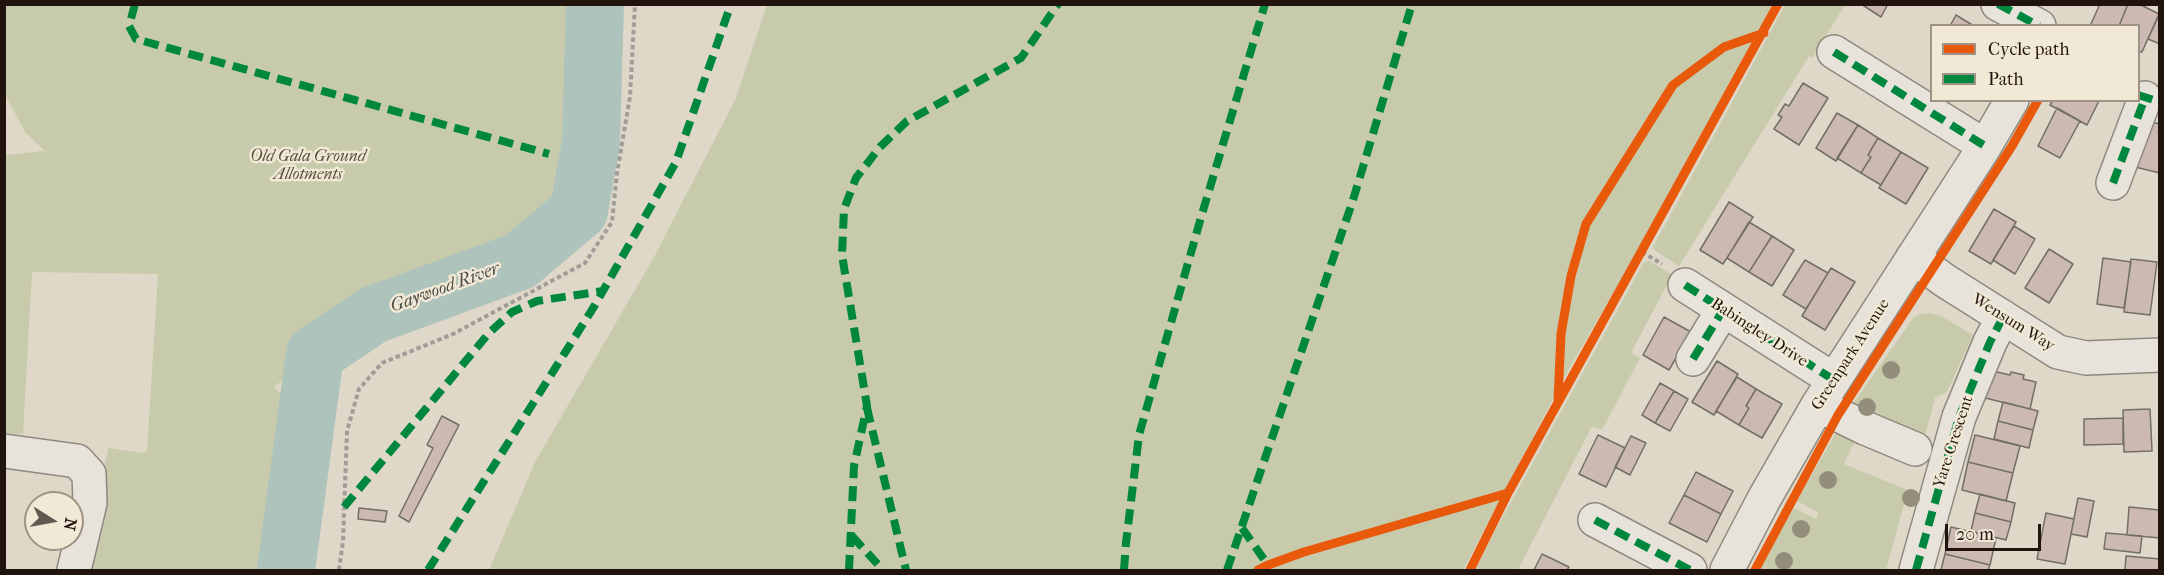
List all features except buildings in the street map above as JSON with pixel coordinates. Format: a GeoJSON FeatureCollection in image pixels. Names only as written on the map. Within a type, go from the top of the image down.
{"type":"FeatureCollection","features":[{"type":"Feature","properties":{"kind":"street"},"geometry":{"type":"LineString","coordinates":[[1998,4],[2035,24]]}},
{"type":"Feature","properties":{"kind":"street"},"geometry":{"type":"LineString","coordinates":[[2050,24],[2056,4]]}},
{"type":"Feature","properties":{"kind":"street"},"geometry":{"type":"LineString","coordinates":[[1834,52],[1985,146]]}},
{"type":"Feature","properties":{"kind":"street"},"geometry":{"type":"LineString","coordinates":[[2113,183],[2148,99]]}},
{"type":"Feature","properties":{"kind":"street","name":"Greenpark Avenue"},"geometry":{"type":"LineString","coordinates":[[1727,570],[1764,500],[1826,393],[2011,102]]}},
{"type":"Feature","properties":{"kind":"street","name":"Wensum Way"},"geometry":{"type":"LineString","coordinates":[[1913,258],[2058,352],[2086,358],[2160,356]]}},
{"type":"Feature","properties":{"kind":"street","name":"Babingley Drive"},"geometry":{"type":"LineString","coordinates":[[1685,285],[1723,310],[1826,393],[1865,428],[1915,449]]}},
{"type":"Feature","properties":{"kind":"street"},"geometry":{"type":"LineString","coordinates":[[1694,359],[1723,310]]}},
{"type":"Feature","properties":{"kind":"street","name":"Yare Crescent"},"geometry":{"type":"LineString","coordinates":[[1916,570],[1959,417],[1990,342],[2003,317]]}},
{"type":"Feature","properties":{"kind":"street"},"geometry":{"type":"LineString","coordinates":[[4,451],[77,460],[89,474],[90,502],[74,570]]}},
{"type":"Feature","properties":{"kind":"street"},"geometry":{"type":"LineString","coordinates":[[1595,520],[1690,570]]}},
{"type":"Feature","properties":{"kind":"path"},"geometry":{"type":"LineString","coordinates":[[339,570],[343,541],[347,431],[359,389],[382,363],[453,334],[585,263],[612,222],[617,173],[630,97],[635,4]]}},
{"type":"Feature","properties":{"kind":"path"},"geometry":{"type":"LineString","coordinates":[[1636,262],[1648,242]]}},
{"type":"Feature","properties":{"kind":"green space"},"geometry":{"type":"Polygon","coordinates":[[[767,4],[1772,5],[1659,214],[1565,376],[1463,570],[489,570],[535,462],[653,259],[736,98],[767,4]]]}},
{"type":"Feature","properties":{"kind":"green space","name":"Old Gala Ground Allotments"},"geometry":{"type":"Polygon","coordinates":[[[4,5],[595,5],[591,142],[579,211],[520,261],[373,315],[315,354],[274,387],[288,400],[294,503],[288,570],[87,570],[108,448],[144,453],[147,450],[158,274],[32,272],[23,434],[5,433],[5,155],[45,151],[25,132],[5,94],[4,5]]]}},
{"type":"Feature","properties":{"kind":"green space"},"geometry":{"type":"Polygon","coordinates":[[[1785,5],[1845,5],[1812,58],[1809,56],[1679,266],[1654,250],[1653,247],[1785,5]]]}},
{"type":"Feature","properties":{"kind":"green space"},"geometry":{"type":"Polygon","coordinates":[[[1650,261],[1672,275],[1631,353],[1640,358],[1602,430],[1592,426],[1518,570],[1476,570],[1495,531],[1644,262],[1650,261]]]}},
{"type":"Feature","properties":{"kind":"green space"},"geometry":{"type":"Polygon","coordinates":[[[1929,313],[1939,315],[1973,335],[1947,392],[1935,398],[1923,443],[1848,411],[1913,318],[1929,313]]]}},
{"type":"Feature","properties":{"kind":"green space"},"geometry":{"type":"Polygon","coordinates":[[[1838,429],[1857,436],[1844,464],[1908,490],[1886,570],[1769,570],[1766,568],[1758,570],[1794,508],[1816,519],[1819,513],[1797,501],[1838,429]]]}},
{"type":"Feature","properties":{"kind":"waterway","name":"Gaywood River"},"geometry":{"type":"LineString","coordinates":[[286,570],[315,354],[373,315],[520,261],[579,211],[591,142],[595,4]]}},
{"type":"Feature","properties":{"kind":"marked path"},"geometry":{"type":"LineString","coordinates":[[135,4],[129,26],[136,39],[549,154]]}},
{"type":"Feature","properties":{"kind":"marked path"},"geometry":{"type":"LineString","coordinates":[[428,570],[595,305],[676,162],[731,4]]}},
{"type":"Feature","properties":{"kind":"marked path"},"geometry":{"type":"LineString","coordinates":[[849,570],[854,466],[867,406],[842,255],[844,209],[856,178],[880,147],[907,121],[1021,58],[1058,4]]}},
{"type":"Feature","properties":{"kind":"marked path"},"geometry":{"type":"LineString","coordinates":[[1124,570],[1139,435],[1265,4]]}},
{"type":"Feature","properties":{"kind":"marked path"},"geometry":{"type":"LineString","coordinates":[[1227,570],[1353,200],[1412,4]]}},
{"type":"Feature","properties":{"kind":"marked path"},"geometry":{"type":"LineString","coordinates":[[1998,4],[2035,24]]}},
{"type":"Feature","properties":{"kind":"marked path"},"geometry":{"type":"LineString","coordinates":[[1834,52],[1985,146]]}},
{"type":"Feature","properties":{"kind":"marked path"},"geometry":{"type":"LineString","coordinates":[[2140,96],[2160,102]]}},
{"type":"Feature","properties":{"kind":"marked path"},"geometry":{"type":"LineString","coordinates":[[2113,183],[2145,98]]}},
{"type":"Feature","properties":{"kind":"marked path"},"geometry":{"type":"LineString","coordinates":[[1685,285],[1834,380]]}},
{"type":"Feature","properties":{"kind":"marked path"},"geometry":{"type":"LineString","coordinates":[[344,507],[489,333],[512,312],[537,301],[603,291]]}},
{"type":"Feature","properties":{"kind":"marked path"},"geometry":{"type":"LineString","coordinates":[[1693,359],[1723,310]]}},
{"type":"Feature","properties":{"kind":"marked path"},"geometry":{"type":"LineString","coordinates":[[1916,570],[1959,417],[1990,342],[2003,317]]}},
{"type":"Feature","properties":{"kind":"marked path"},"geometry":{"type":"LineString","coordinates":[[867,408],[906,570]]}},
{"type":"Feature","properties":{"kind":"marked path"},"geometry":{"type":"LineString","coordinates":[[1595,520],[1690,570]]}},
{"type":"Feature","properties":{"kind":"marked path"},"geometry":{"type":"LineString","coordinates":[[1242,528],[1268,565]]}},
{"type":"Feature","properties":{"kind":"marked path"},"geometry":{"type":"LineString","coordinates":[[852,536],[883,570]]}},
{"type":"Feature","properties":{"kind":"cycle path"},"geometry":{"type":"LineString","coordinates":[[1470,570],[1508,493],[1778,4]]}},
{"type":"Feature","properties":{"kind":"cycle path"},"geometry":{"type":"LineString","coordinates":[[1558,400],[1561,334],[1571,276],[1586,224],[1673,85],[1724,47],[1764,33]]}},
{"type":"Feature","properties":{"kind":"cycle path"},"geometry":{"type":"LineString","coordinates":[[1755,570],[1838,415],[2012,146],[2037,102]]}},
{"type":"Feature","properties":{"kind":"cycle path"},"geometry":{"type":"LineString","coordinates":[[1258,570],[1304,552],[1508,493]]}}]}
